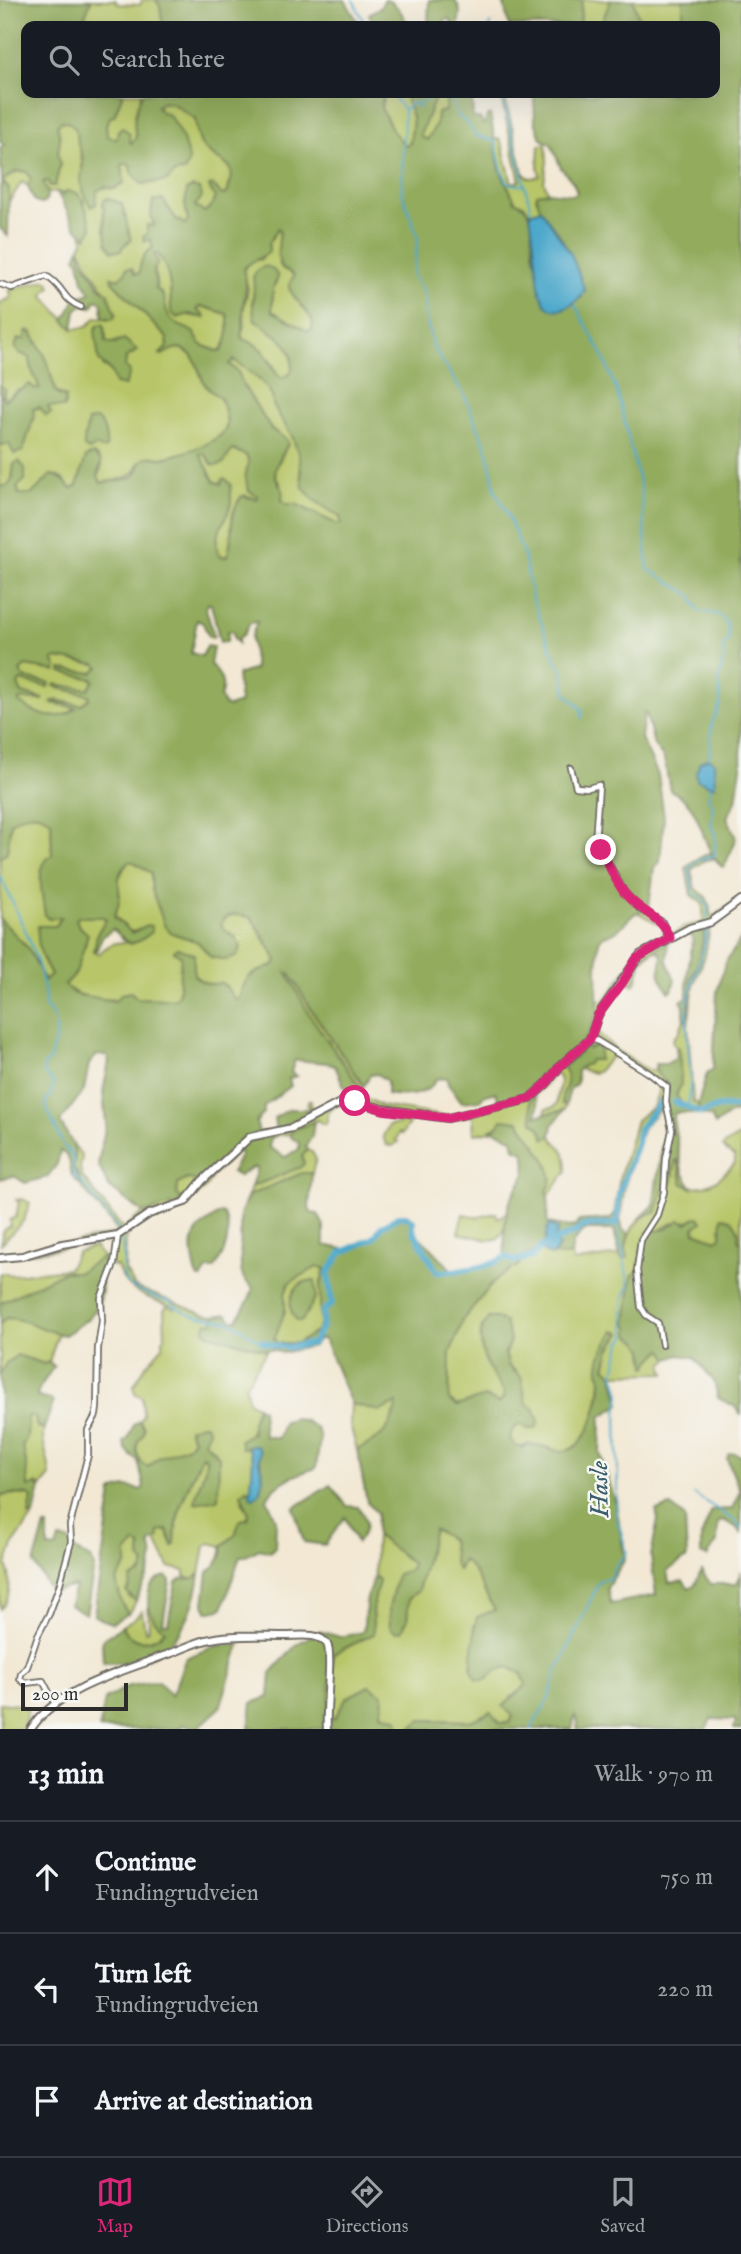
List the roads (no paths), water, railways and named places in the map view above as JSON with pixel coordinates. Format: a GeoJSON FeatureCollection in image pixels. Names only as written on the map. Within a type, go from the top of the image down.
{"type":"FeatureCollection","features":[{"type":"Feature","properties":{"kind":"street"},"geometry":{"type":"LineString","coordinates":[[0,284],[12,288],[46,276],[60,288],[66,300],[81,307]]}},
{"type":"Feature","properties":{"kind":"street"},"geometry":{"type":"LineString","coordinates":[[571,768],[576,787],[599,785],[594,841],[619,885],[640,909],[664,925],[670,938]]}},
{"type":"Feature","properties":{"kind":"street"},"geometry":{"type":"LineString","coordinates":[[0,1258],[22,1256],[62,1244],[118,1236],[149,1214],[185,1202],[202,1181],[250,1137],[292,1128],[346,1101],[419,1116],[448,1118],[524,1101],[540,1090],[560,1066],[591,1037],[598,1015],[623,982],[636,959],[690,928],[711,922],[741,900]]}},
{"type":"Feature","properties":{"kind":"street"},"geometry":{"type":"LineString","coordinates":[[591,1037],[665,1083],[667,1088],[666,1102],[671,1130],[664,1192],[657,1215],[641,1240],[637,1270],[640,1305],[646,1315],[659,1323],[662,1345]]}},
{"type":"Feature","properties":{"kind":"street"},"geometry":{"type":"LineString","coordinates":[[55,1704],[43,1681],[24,1683],[20,1674],[27,1667],[54,1601],[71,1542],[70,1525],[88,1455],[88,1430],[97,1407],[101,1298],[114,1264],[118,1236]]}},
{"type":"Feature","properties":{"kind":"street"},"geometry":{"type":"LineString","coordinates":[[31,1729],[55,1704],[72,1694],[101,1680],[211,1639],[307,1636],[323,1640],[330,1654],[327,1729]]}},
{"type":"Feature","properties":{"kind":"water"},"geometry":{"type":"Polygon","coordinates":[[[541,209],[571,254],[585,290],[578,299],[562,309],[550,308],[540,293],[530,213],[541,209]]]}},
{"type":"Feature","properties":{"kind":"water"},"geometry":{"type":"Polygon","coordinates":[[[709,758],[714,762],[715,787],[697,780],[696,773],[700,762],[709,758]]]}},
{"type":"Feature","properties":{"kind":"water"},"geometry":{"type":"Polygon","coordinates":[[[550,1225],[558,1229],[555,1239],[559,1247],[551,1256],[541,1250],[550,1225]]]}},
{"type":"Feature","properties":{"kind":"water"},"geometry":{"type":"Polygon","coordinates":[[[257,1446],[260,1451],[259,1462],[263,1477],[259,1494],[253,1498],[250,1496],[253,1459],[248,1447],[257,1446]]]}},
{"type":"Feature","properties":{"kind":"waterway"},"geometry":{"type":"LineString","coordinates":[[353,0],[364,21]]}},
{"type":"Feature","properties":{"kind":"waterway"},"geometry":{"type":"LineString","coordinates":[[394,98],[404,110],[402,192],[418,238],[413,276],[425,294],[425,314],[433,347],[464,395],[487,449],[495,490],[524,555],[532,598],[554,656],[563,672],[566,693],[582,710],[582,718]]}},
{"type":"Feature","properties":{"kind":"waterway"},"geometry":{"type":"LineString","coordinates":[[405,109],[414,102],[418,108],[422,101],[429,98]]}},
{"type":"Feature","properties":{"kind":"waterway"},"geometry":{"type":"LineString","coordinates":[[452,98],[457,115],[476,136],[495,141],[502,171],[508,183],[524,186]]}},
{"type":"Feature","properties":{"kind":"waterway"},"geometry":{"type":"LineString","coordinates":[[503,98],[531,210]]}},
{"type":"Feature","properties":{"kind":"waterway"},"geometry":{"type":"LineString","coordinates":[[575,305],[602,354],[617,391],[641,490],[648,569],[691,595],[699,611],[721,616],[728,630]]}},
{"type":"Feature","properties":{"kind":"waterway"},"geometry":{"type":"LineString","coordinates":[[709,757],[712,723],[720,705],[719,678],[724,659],[723,647],[729,639],[728,632]]}},
{"type":"Feature","properties":{"kind":"waterway"},"geometry":{"type":"LineString","coordinates":[[707,920],[708,907],[704,899],[693,893],[689,868],[699,860],[715,855],[715,834],[711,827],[713,804],[708,799],[711,787]]}},
{"type":"Feature","properties":{"kind":"waterway"},"geometry":{"type":"LineString","coordinates":[[0,876],[36,957],[45,1006],[55,1022]]}},
{"type":"Feature","properties":{"kind":"waterway"},"geometry":{"type":"LineString","coordinates":[[688,1004],[707,927]]}},
{"type":"Feature","properties":{"kind":"waterway"},"geometry":{"type":"LineString","coordinates":[[687,1109],[690,1084],[688,1007]]}},
{"type":"Feature","properties":{"kind":"waterway"},"geometry":{"type":"LineString","coordinates":[[56,1027],[55,1044],[50,1060],[44,1065],[44,1073],[54,1084],[46,1107],[62,1142]]}},
{"type":"Feature","properties":{"kind":"waterway","name":"Hasle"},"geometry":{"type":"LineString","coordinates":[[675,1102],[701,1113],[719,1107],[739,1107],[741,1101]]}},
{"type":"Feature","properties":{"kind":"waterway","name":"Hasle"},"geometry":{"type":"LineString","coordinates":[[261,1341],[287,1347],[313,1343],[322,1327],[323,1311],[332,1304],[328,1273],[341,1253],[374,1238],[382,1226],[400,1216],[406,1216],[413,1221],[413,1230],[437,1272],[481,1267],[506,1257],[513,1261],[533,1257],[541,1247],[576,1232],[583,1226],[617,1224],[619,1194],[637,1143],[639,1129],[660,1103]]}},
{"type":"Feature","properties":{"kind":"waterway"},"geometry":{"type":"LineString","coordinates":[[63,1145],[73,1157],[74,1178],[79,1179],[119,1230]]}},
{"type":"Feature","properties":{"kind":"waterway","name":"Hasle"},"geometry":{"type":"LineString","coordinates":[[531,1729],[548,1700],[557,1671],[599,1582],[612,1577],[614,1568],[627,1553],[616,1515],[617,1414],[620,1394],[614,1373],[621,1343],[626,1337],[623,1304],[629,1286],[617,1224]]}},
{"type":"Feature","properties":{"kind":"waterway"},"geometry":{"type":"LineString","coordinates":[[121,1237],[123,1272],[128,1284],[156,1298],[169,1301],[192,1315],[232,1323],[260,1341]]}},
{"type":"Feature","properties":{"kind":"waterway"},"geometry":{"type":"LineString","coordinates":[[694,1494],[735,1521],[741,1529]]}}]}
